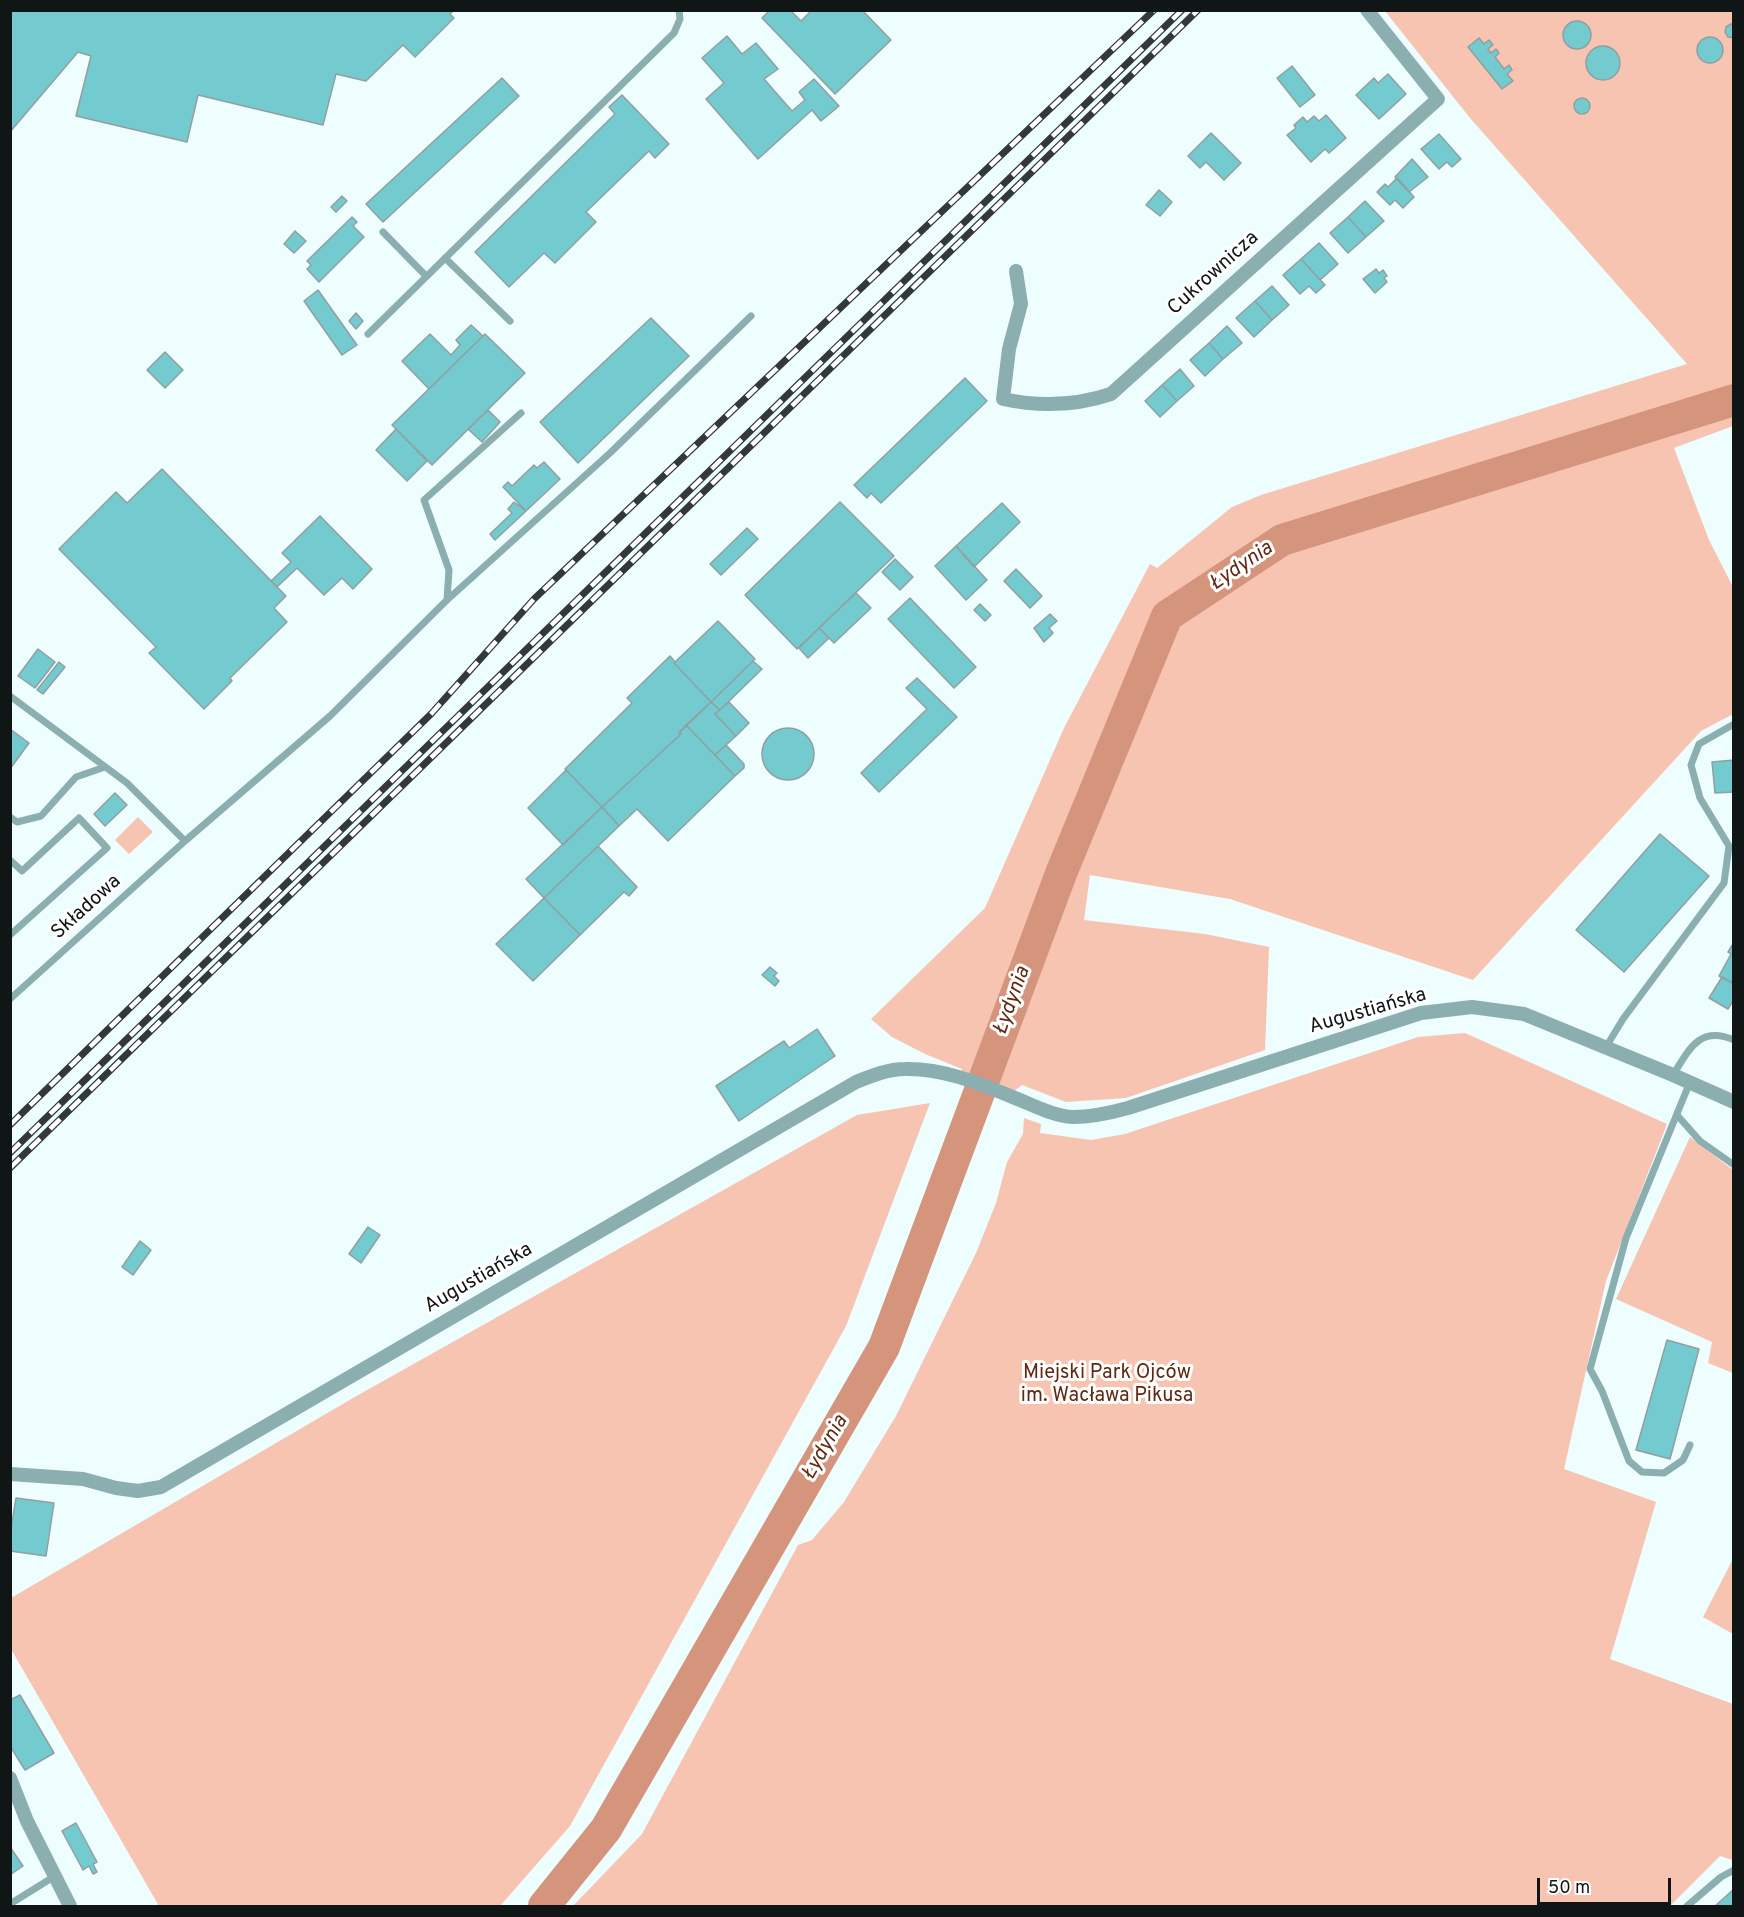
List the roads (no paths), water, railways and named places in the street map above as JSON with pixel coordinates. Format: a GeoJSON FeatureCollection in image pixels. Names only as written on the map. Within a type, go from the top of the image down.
{"type":"FeatureCollection","features":[{"type":"Feature","properties":{"kind":"street","name":"Cukrownicza"},"geometry":{"type":"LineString","coordinates":[[1016,270],[1021,304],[1009,349],[1003,399],[1030,405],[1087,402],[1111,394],[1438,99],[1368,10]]}},
{"type":"Feature","properties":{"kind":"street","name":"Augustiańska"},"geometry":{"type":"LineString","coordinates":[[10,1474],[83,1479],[138,1491],[161,1487],[856,1082],[877,1074],[904,1069],[939,1072],[961,1077],[1043,1110],[1072,1117],[1103,1114],[1128,1108],[1421,1013],[1472,1007],[1524,1014],[1734,1102]]}},
{"type":"Feature","properties":{"kind":"street"},"geometry":{"type":"LineString","coordinates":[[10,1778],[27,1821],[70,1906]]}},
{"type":"Feature","properties":{"kind":"lane"},"geometry":{"type":"LineString","coordinates":[[368,334],[674,33],[680,19],[679,10]]}},
{"type":"Feature","properties":{"kind":"lane"},"geometry":{"type":"LineString","coordinates":[[383,232],[426,276]]}},
{"type":"Feature","properties":{"kind":"lane"},"geometry":{"type":"LineString","coordinates":[[445,258],[510,321]]}},
{"type":"Feature","properties":{"kind":"lane","name":"Składowa"},"geometry":{"type":"LineString","coordinates":[[10,999],[185,841],[330,716],[447,600],[609,453],[751,315]]}},
{"type":"Feature","properties":{"kind":"lane"},"geometry":{"type":"LineString","coordinates":[[447,600],[449,570],[424,500],[521,413]]}},
{"type":"Feature","properties":{"kind":"lane"},"geometry":{"type":"LineString","coordinates":[[10,696],[127,783],[185,841]]}},
{"type":"Feature","properties":{"kind":"lane"},"geometry":{"type":"LineString","coordinates":[[1606,1047],[1623,1019],[1724,883],[1729,846],[1700,798],[1691,765],[1699,744],[1734,724]]}},
{"type":"Feature","properties":{"kind":"lane"},"geometry":{"type":"LineString","coordinates":[[10,817],[17,822],[40,816],[76,777],[105,767]]}},
{"type":"Feature","properties":{"kind":"lane"},"geometry":{"type":"LineString","coordinates":[[10,860],[22,871],[79,818],[107,848],[10,935]]}},
{"type":"Feature","properties":{"kind":"lane"},"geometry":{"type":"LineString","coordinates":[[1673,1075],[1691,1046],[1699,1039],[1708,1035],[1726,1036],[1734,1040]]}},
{"type":"Feature","properties":{"kind":"lane"},"geometry":{"type":"LineString","coordinates":[[1690,1082],[1626,1238],[1590,1369],[1602,1391],[1629,1461],[1642,1472],[1664,1473],[1683,1460],[1690,1445]]}},
{"type":"Feature","properties":{"kind":"lane"},"geometry":{"type":"LineString","coordinates":[[1677,1115],[1700,1141],[1734,1165]]}},
{"type":"Feature","properties":{"kind":"lane"},"geometry":{"type":"LineString","coordinates":[[1688,1906],[1721,1876],[1734,1870]]}},
{"type":"Feature","properties":{"kind":"lane"},"geometry":{"type":"LineString","coordinates":[[10,1904],[55,1876]]}},
{"type":"Feature","properties":{"kind":"waterway","name":"Łydynia"},"geometry":{"type":"LineString","coordinates":[[544,1906],[606,1829],[884,1347],[1062,871],[1167,616],[1282,540],[1734,400]]}},
{"type":"Feature","properties":{"kind":"railway"},"geometry":{"type":"LineString","coordinates":[[10,1125],[431,714],[534,599],[1154,10]]}},
{"type":"Feature","properties":{"kind":"railway"},"geometry":{"type":"LineString","coordinates":[[10,1153],[1182,10]]}},
{"type":"Feature","properties":{"kind":"railway"},"geometry":{"type":"LineString","coordinates":[[10,1168],[1198,10]]}},
{"type":"Feature","properties":{"kind":"park label","name":"Miejski Park Ojców im. Wacława Pikusa"},"geometry":{"type":"Point","coordinates":[1107,1386]}}]}
